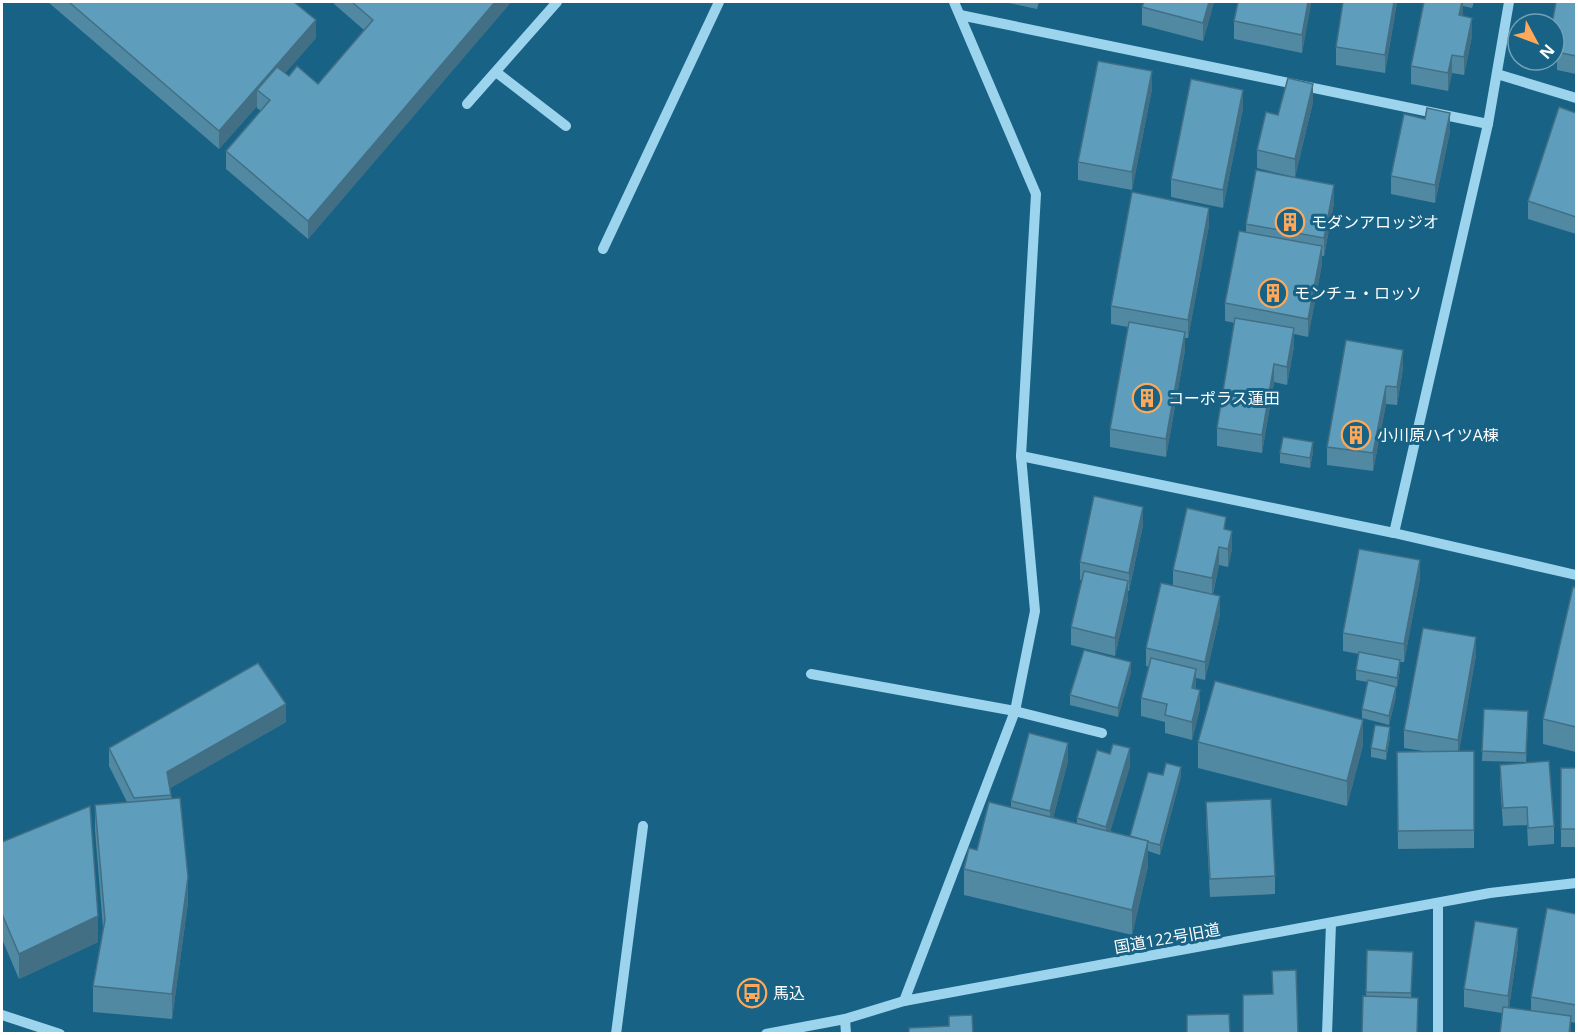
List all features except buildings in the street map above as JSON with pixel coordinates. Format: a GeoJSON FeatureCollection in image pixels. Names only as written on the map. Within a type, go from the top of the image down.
{"type":"FeatureCollection","features":[{"type":"Feature","properties":{"kind":"street"},"geometry":{"type":"LineString","coordinates":[[467,104],[557,2]]}},
{"type":"Feature","properties":{"kind":"street"},"geometry":{"type":"LineString","coordinates":[[603,249],[719,2]]}},
{"type":"Feature","properties":{"kind":"street"},"geometry":{"type":"LineString","coordinates":[[904,1001],[1015,711],[1035,611],[1021,456],[1036,194],[954,2]]}},
{"type":"Feature","properties":{"kind":"street"},"geometry":{"type":"LineString","coordinates":[[1394,533],[1488,124],[1509,2]]}},
{"type":"Feature","properties":{"kind":"street"},"geometry":{"type":"LineString","coordinates":[[960,15],[1488,124]]}},
{"type":"Feature","properties":{"kind":"street"},"geometry":{"type":"LineString","coordinates":[[496,72],[566,126]]}},
{"type":"Feature","properties":{"kind":"street"},"geometry":{"type":"LineString","coordinates":[[1497,74],[1576,98]]}},
{"type":"Feature","properties":{"kind":"street"},"geometry":{"type":"LineString","coordinates":[[1021,456],[1394,533],[1576,575]]}},
{"type":"Feature","properties":{"kind":"street"},"geometry":{"type":"LineString","coordinates":[[811,674],[1015,711],[1102,733]]}},
{"type":"Feature","properties":{"kind":"street"},"geometry":{"type":"LineString","coordinates":[[616,1034],[643,826]]}},
{"type":"Feature","properties":{"kind":"street","name":"国道122号旧道"},"geometry":{"type":"LineString","coordinates":[[766,1034],[845,1019],[904,1001],[1490,893],[1576,883]]}},
{"type":"Feature","properties":{"kind":"street"},"geometry":{"type":"LineString","coordinates":[[1438,903],[1438,1034]]}},
{"type":"Feature","properties":{"kind":"street"},"geometry":{"type":"LineString","coordinates":[[1327,1034],[1331,923]]}},
{"type":"Feature","properties":{"kind":"street"},"geometry":{"type":"LineString","coordinates":[[2,1016],[60,1034]]}},
{"type":"Feature","properties":{"kind":"street"},"geometry":{"type":"LineString","coordinates":[[845,1019],[846,1034]]}},
{"type":"Feature","properties":{"kind":"place","name":"モダンアロッジオ"},"geometry":{"type":"Point","coordinates":[1290,222]}},
{"type":"Feature","properties":{"kind":"place","name":"モンチュ・ロッソ"},"geometry":{"type":"Point","coordinates":[1273,293]}},
{"type":"Feature","properties":{"kind":"place","name":"コーポラス蓮田"},"geometry":{"type":"Point","coordinates":[1147,398]}},
{"type":"Feature","properties":{"kind":"place","name":"小川原ハイツA棟"},"geometry":{"type":"Point","coordinates":[1356,435]}},
{"type":"Feature","properties":{"kind":"place","name":"馬込"},"geometry":{"type":"Point","coordinates":[752,993]}}]}
